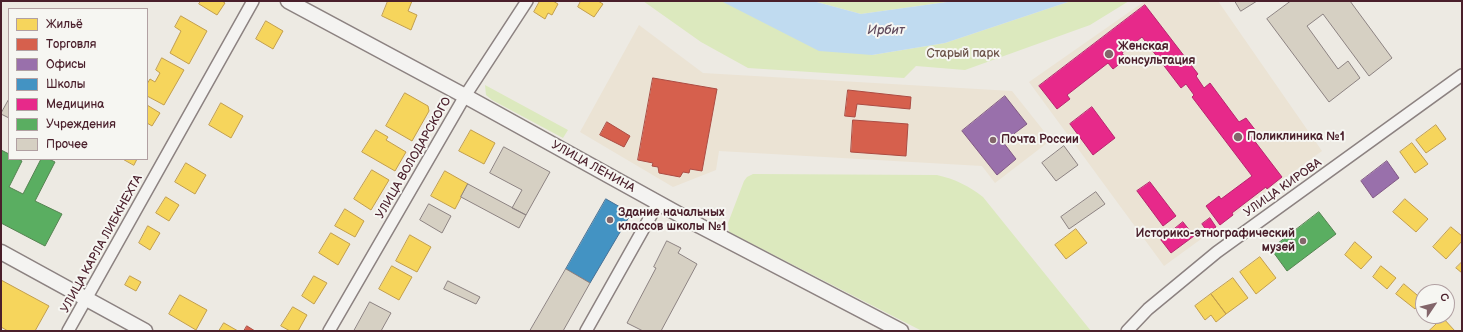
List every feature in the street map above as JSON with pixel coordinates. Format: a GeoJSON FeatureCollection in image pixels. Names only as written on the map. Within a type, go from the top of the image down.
{"type":"FeatureCollection","features":[{"type":"Feature","properties":{"kind":"main road","name":"УЛИЦА ЛЕНИНА"},"geometry":{"type":"LineString","coordinates":[[288,1],[465,96],[658,203],[901,331]]}},
{"type":"Feature","properties":{"kind":"main road"},"geometry":{"type":"LineString","coordinates":[[1,252],[145,331]]}},
{"type":"Feature","properties":{"kind":"street","name":"УЛИЦА КАРЛА ЛИБКНЕХТА"},"geometry":{"type":"LineString","coordinates":[[68,331],[253,1]]}},
{"type":"Feature","properties":{"kind":"street","name":"УЛИЦА ВОЛОДАРСКОГО"},"geometry":{"type":"LineString","coordinates":[[329,331],[465,96],[527,1]]}},
{"type":"Feature","properties":{"kind":"street","name":"УЛИЦА КИРОВА"},"geometry":{"type":"LineString","coordinates":[[1127,331],[1148,309],[1217,252],[1462,75]]}},
{"type":"Feature","properties":{"kind":"street"},"geometry":{"type":"LineString","coordinates":[[586,331],[658,203]]}},
{"type":"Feature","properties":{"kind":"shaded area"},"geometry":{"type":"Polygon","coordinates":[[[1145,1],[1218,1],[1322,151],[1164,266],[1029,82],[1145,1]]]}},
{"type":"Feature","properties":{"kind":"shaded area"},"geometry":{"type":"Polygon","coordinates":[[[639,25],[703,73],[1012,91],[1051,140],[995,183],[982,166],[719,151],[716,170],[673,187],[580,132],[639,25]]]}},
{"type":"Feature","properties":{"kind":"green space","name":"Старый парк"},"geometry":{"type":"Polygon","coordinates":[[[643,1],[721,1],[872,55],[945,43],[1071,1],[1129,1],[1090,25],[965,70],[916,66],[904,78],[748,68],[701,42],[643,1]]]}},
{"type":"Feature","properties":{"kind":"green space"},"geometry":{"type":"Polygon","coordinates":[[[813,1],[954,1],[861,14],[813,1]]]}},
{"type":"Feature","properties":{"kind":"green space"},"geometry":{"type":"Polygon","coordinates":[[[485,85],[568,130],[563,138],[492,100],[486,95],[485,85]]]}},
{"type":"Feature","properties":{"kind":"green space"},"geometry":{"type":"Polygon","coordinates":[[[753,174],[937,175],[962,183],[983,197],[1091,331],[922,331],[729,232],[728,223],[744,181],[747,177],[753,174]]]}},
{"type":"Feature","properties":{"kind":"water","name":"Ирбит"},"geometry":{"type":"Polygon","coordinates":[[[721,1],[813,1],[861,14],[954,1],[1071,1],[945,43],[872,55],[819,51],[721,1]]]}},
{"type":"Feature","properties":{"kind":"building: Жильё"},"geometry":{"type":"Polygon","coordinates":[[[201,1],[222,1],[225,3],[217,15],[199,4],[201,1]]]}},
{"type":"Feature","properties":{"kind":"building: Жильё"},"geometry":{"type":"Polygon","coordinates":[[[388,1],[412,1],[408,11],[417,15],[411,30],[382,16],[388,1]]]}},
{"type":"Feature","properties":{"kind":"building: Жильё"},"geometry":{"type":"Polygon","coordinates":[[[540,1],[553,1],[558,4],[552,15],[548,13],[545,19],[534,12],[540,1]]]}},
{"type":"Feature","properties":{"kind":"building: Жильё"},"geometry":{"type":"Polygon","coordinates":[[[581,1],[598,1],[603,4],[594,17],[578,7],[581,1]]]}},
{"type":"Feature","properties":{"kind":"building: Жильё"},"geometry":{"type":"Polygon","coordinates":[[[181,16],[207,31],[189,64],[170,53],[181,31],[175,27],[181,16]]]}},
{"type":"Feature","properties":{"kind":"building: Жильё"},"geometry":{"type":"Polygon","coordinates":[[[266,21],[283,31],[273,49],[256,39],[266,21]]]}},
{"type":"Feature","properties":{"kind":"building: Жильё"},"geometry":{"type":"Polygon","coordinates":[[[162,58],[184,70],[164,105],[148,97],[148,82],[150,79],[155,82],[160,73],[156,70],[162,58]]]}},
{"type":"Feature","properties":{"kind":"building: Жильё"},"geometry":{"type":"Polygon","coordinates":[[[405,93],[428,106],[429,111],[412,141],[386,126],[405,93]]]}},
{"type":"Feature","properties":{"kind":"building: Жильё"},"geometry":{"type":"Polygon","coordinates":[[[221,103],[243,116],[231,138],[209,125],[221,103]]]}},
{"type":"Feature","properties":{"kind":"building: Жильё"},"geometry":{"type":"Polygon","coordinates":[[[148,106],[160,113],[152,126],[148,124],[148,106]]]}},
{"type":"Feature","properties":{"kind":"building: Жильё"},"geometry":{"type":"Polygon","coordinates":[[[1436,125],[1446,139],[1426,153],[1416,140],[1436,125]]]}},
{"type":"Feature","properties":{"kind":"building: Жильё"},"geometry":{"type":"Polygon","coordinates":[[[376,130],[388,137],[386,140],[406,152],[395,171],[362,152],[376,130]]]}},
{"type":"Feature","properties":{"kind":"building: Жильё"},"geometry":{"type":"Polygon","coordinates":[[[471,130],[495,143],[484,164],[459,151],[471,130]]]}},
{"type":"Feature","properties":{"kind":"building: Жильё"},"geometry":{"type":"Polygon","coordinates":[[[1412,143],[1428,164],[1415,173],[1400,152],[1412,143]]]}},
{"type":"Feature","properties":{"kind":"building: Жильё"},"geometry":{"type":"Polygon","coordinates":[[[125,160],[136,160],[134,165],[125,160]]]}},
{"type":"Feature","properties":{"kind":"building: Жильё"},"geometry":{"type":"Polygon","coordinates":[[[186,163],[206,175],[195,194],[175,182],[186,163]]]}},
{"type":"Feature","properties":{"kind":"building: Жильё"},"geometry":{"type":"Polygon","coordinates":[[[372,170],[389,180],[371,210],[354,199],[372,170]]]}},
{"type":"Feature","properties":{"kind":"building: Жильё"},"geometry":{"type":"Polygon","coordinates":[[[445,171],[468,184],[455,209],[431,196],[445,171]]]}},
{"type":"Feature","properties":{"kind":"building: Жильё"},"geometry":{"type":"Polygon","coordinates":[[[166,197],[179,205],[169,221],[156,213],[166,197]]]}},
{"type":"Feature","properties":{"kind":"building: Жильё"},"geometry":{"type":"Polygon","coordinates":[[[1405,199],[1428,219],[1416,232],[1393,212],[1405,199]]]}},
{"type":"Feature","properties":{"kind":"building: Жильё"},"geometry":{"type":"Polygon","coordinates":[[[345,209],[364,221],[355,237],[335,226],[345,209]]]}},
{"type":"Feature","properties":{"kind":"building: Жильё"},"geometry":{"type":"Polygon","coordinates":[[[148,226],[160,233],[150,250],[139,243],[148,226]]]}},
{"type":"Feature","properties":{"kind":"building: Жильё"},"geometry":{"type":"Polygon","coordinates":[[[1451,227],[1462,236],[1462,241],[1446,259],[1433,247],[1451,227]]]}},
{"type":"Feature","properties":{"kind":"building: Жильё"},"geometry":{"type":"Polygon","coordinates":[[[1076,229],[1087,243],[1066,259],[1055,245],[1076,229]]]}},
{"type":"Feature","properties":{"kind":"building: Жильё"},"geometry":{"type":"Polygon","coordinates":[[[331,233],[350,244],[338,265],[319,253],[331,233]]]}},
{"type":"Feature","properties":{"kind":"building: Жильё"},"geometry":{"type":"Polygon","coordinates":[[[410,235],[431,247],[417,272],[396,261],[410,235]]]}},
{"type":"Feature","properties":{"kind":"building: Жильё"},"geometry":{"type":"Polygon","coordinates":[[[1355,242],[1372,257],[1361,269],[1345,255],[1355,242]]]}},
{"type":"Feature","properties":{"kind":"building: Жильё"},"geometry":{"type":"Polygon","coordinates":[[[1260,257],[1276,278],[1256,294],[1240,272],[1260,257]]]}},
{"type":"Feature","properties":{"kind":"building: Жильё"},"geometry":{"type":"Polygon","coordinates":[[[1462,262],[1462,273],[1456,268],[1462,262]]]}},
{"type":"Feature","properties":{"kind":"building: Жильё"},"geometry":{"type":"Polygon","coordinates":[[[392,266],[412,277],[399,300],[379,289],[392,266]]]}},
{"type":"Feature","properties":{"kind":"building: Жильё"},"geometry":{"type":"Polygon","coordinates":[[[1381,266],[1396,278],[1387,289],[1373,277],[1381,266]]]}},
{"type":"Feature","properties":{"kind":"building: Жильё"},"geometry":{"type":"Polygon","coordinates":[[[130,276],[141,282],[136,291],[125,285],[130,276]]]}},
{"type":"Feature","properties":{"kind":"building: Жильё"},"geometry":{"type":"Polygon","coordinates":[[[314,276],[327,283],[314,304],[302,296],[314,276]]]}},
{"type":"Feature","properties":{"kind":"building: Жильё"},"geometry":{"type":"Polygon","coordinates":[[[1233,278],[1248,298],[1226,314],[1211,294],[1233,278]]]}},
{"type":"Feature","properties":{"kind":"building: Жильё"},"geometry":{"type":"Polygon","coordinates":[[[1,280],[49,306],[35,331],[8,331],[1,327],[1,280]]]}},
{"type":"Feature","properties":{"kind":"building: Жильё"},"geometry":{"type":"Polygon","coordinates":[[[1404,284],[1415,293],[1415,309],[1396,294],[1404,284]]]}},
{"type":"Feature","properties":{"kind":"building: Жильё"},"geometry":{"type":"Polygon","coordinates":[[[1211,294],[1226,314],[1216,322],[1211,315],[1205,320],[1195,306],[1211,294]]]}},
{"type":"Feature","properties":{"kind":"building: Жильё"},"geometry":{"type":"Polygon","coordinates":[[[180,295],[207,310],[196,330],[169,314],[180,295]]]}},
{"type":"Feature","properties":{"kind":"building: Жильё"},"geometry":{"type":"Polygon","coordinates":[[[293,307],[307,315],[298,331],[290,331],[281,326],[293,307]]]}},
{"type":"Feature","properties":{"kind":"building: Жильё"},"geometry":{"type":"Polygon","coordinates":[[[224,323],[238,331],[219,331],[224,323]]]}},
{"type":"Feature","properties":{"kind":"building: Жильё"},"geometry":{"type":"Polygon","coordinates":[[[1437,324],[1449,324],[1455,331],[1429,331],[1437,324]]]}},
{"type":"Feature","properties":{"kind":"building: Торговля"},"geometry":{"type":"Polygon","coordinates":[[[653,78],[717,89],[702,171],[690,169],[689,173],[683,172],[680,177],[659,173],[658,167],[652,166],[653,163],[638,160],[653,78]]]}},
{"type":"Feature","properties":{"kind":"building: Торговля"},"geometry":{"type":"Polygon","coordinates":[[[848,90],[911,97],[910,109],[857,104],[855,117],[845,116],[848,90]]]}},
{"type":"Feature","properties":{"kind":"building: Торговля"},"geometry":{"type":"Polygon","coordinates":[[[853,120],[908,124],[906,156],[851,152],[853,120]]]}},
{"type":"Feature","properties":{"kind":"building: Торговля"},"geometry":{"type":"Polygon","coordinates":[[[607,122],[630,136],[624,147],[600,135],[607,122]]]}},
{"type":"Feature","properties":{"kind":"building: Торговля"},"geometry":{"type":"Polygon","coordinates":[[[247,326],[255,331],[244,331],[247,326]]]}},
{"type":"Feature","properties":{"kind":"building: Офисы"},"geometry":{"type":"Polygon","coordinates":[[[1005,96],[1027,124],[1003,142],[1016,159],[997,175],[962,131],[1005,96]]]}},
{"type":"Feature","properties":{"kind":"building: Офисы"},"geometry":{"type":"Polygon","coordinates":[[[1387,161],[1399,178],[1373,198],[1361,181],[1387,161]]]}},
{"type":"Feature","properties":{"kind":"building: Школы"},"geometry":{"type":"Polygon","coordinates":[[[606,199],[627,211],[629,217],[590,283],[566,269],[606,199]]]}},
{"type":"Feature","properties":{"kind":"building: Медицина"},"geometry":{"type":"Polygon","coordinates":[[[1145,5],[1198,74],[1196,76],[1204,88],[1210,83],[1239,122],[1246,118],[1256,131],[1250,135],[1282,177],[1267,189],[1266,187],[1232,213],[1233,215],[1220,225],[1206,206],[1219,196],[1221,199],[1252,176],[1192,97],[1194,95],[1186,84],[1181,88],[1142,37],[1122,53],[1126,59],[1113,69],[1108,63],[1067,95],[1070,99],[1057,109],[1039,86],[1145,5]]]}},
{"type":"Feature","properties":{"kind":"building: Медицина"},"geometry":{"type":"Polygon","coordinates":[[[1092,107],[1115,138],[1093,155],[1070,124],[1092,107]]]}},
{"type":"Feature","properties":{"kind":"building: Медицина"},"geometry":{"type":"Polygon","coordinates":[[[1150,182],[1176,216],[1163,226],[1137,191],[1150,182]]]}},
{"type":"Feature","properties":{"kind":"building: Медицина"},"geometry":{"type":"Polygon","coordinates":[[[1210,218],[1216,227],[1208,233],[1202,224],[1210,218]]]}},
{"type":"Feature","properties":{"kind":"building: Медицина"},"geometry":{"type":"Polygon","coordinates":[[[1183,222],[1194,236],[1171,253],[1161,240],[1183,222]]]}},
{"type":"Feature","properties":{"kind":"building: Учреждения"},"geometry":{"type":"Polygon","coordinates":[[[1,150],[8,154],[8,160],[22,161],[9,187],[23,194],[40,160],[51,160],[55,162],[35,201],[62,214],[45,246],[1,223],[1,150]]]}},
{"type":"Feature","properties":{"kind":"building: Учреждения"},"geometry":{"type":"Polygon","coordinates":[[[1319,212],[1336,234],[1287,271],[1271,249],[1319,212]]]}},
{"type":"Feature","properties":{"kind":"building: Прочее"},"geometry":{"type":"Polygon","coordinates":[[[1235,1],[1257,1],[1241,11],[1235,1]]]}},
{"type":"Feature","properties":{"kind":"building: Прочее"},"geometry":{"type":"Polygon","coordinates":[[[1291,1],[1350,1],[1392,58],[1369,76],[1323,14],[1307,26],[1338,69],[1348,61],[1360,78],[1329,102],[1267,19],[1291,1]]]}},
{"type":"Feature","properties":{"kind":"building: Прочее"},"geometry":{"type":"Polygon","coordinates":[[[8,101],[8,118],[1,114],[8,101]]]}},
{"type":"Feature","properties":{"kind":"building: Прочее"},"geometry":{"type":"Polygon","coordinates":[[[1064,146],[1078,165],[1056,181],[1042,163],[1064,146]]]}},
{"type":"Feature","properties":{"kind":"building: Прочее"},"geometry":{"type":"Polygon","coordinates":[[[504,147],[550,172],[526,215],[512,208],[522,190],[490,173],[504,147]]]}},
{"type":"Feature","properties":{"kind":"building: Прочее"},"geometry":{"type":"Polygon","coordinates":[[[468,184],[526,215],[519,228],[461,197],[468,184]]]}},
{"type":"Feature","properties":{"kind":"building: Прочее"},"geometry":{"type":"Polygon","coordinates":[[[1096,192],[1105,204],[1069,229],[1061,217],[1096,192]]]}},
{"type":"Feature","properties":{"kind":"building: Прочее"},"geometry":{"type":"Polygon","coordinates":[[[429,204],[451,216],[442,233],[420,220],[429,204]]]}},
{"type":"Feature","properties":{"kind":"building: Прочее"},"geometry":{"type":"Polygon","coordinates":[[[667,241],[681,248],[678,253],[697,264],[661,331],[643,331],[627,323],[656,268],[654,267],[667,241]]]}},
{"type":"Feature","properties":{"kind":"building: Прочее"},"geometry":{"type":"Polygon","coordinates":[[[566,269],[590,283],[563,331],[530,331],[566,269]]]}},
{"type":"Feature","properties":{"kind":"building: Прочее"},"geometry":{"type":"Polygon","coordinates":[[[448,281],[480,297],[476,304],[444,289],[448,281]]]}},
{"type":"Feature","properties":{"kind":"building: Прочее"},"geometry":{"type":"Polygon","coordinates":[[[370,302],[391,313],[381,331],[354,331],[370,302]]]}},
{"type":"Feature","properties":{"kind":"place","name":"Женская консультация"},"geometry":{"type":"Point","coordinates":[1109,54]}},
{"type":"Feature","properties":{"kind":"place","name":"Поликлиника №1"},"geometry":{"type":"Point","coordinates":[1238,137]}},
{"type":"Feature","properties":{"kind":"place","name":"Почта России"},"geometry":{"type":"Point","coordinates":[993,140]}},
{"type":"Feature","properties":{"kind":"place","name":"Здание начальных классов школы №1"},"geometry":{"type":"Point","coordinates":[610,220]}},
{"type":"Feature","properties":{"kind":"place","name":"Историко-этнографический музей"},"geometry":{"type":"Point","coordinates":[1303,241]}}]}
